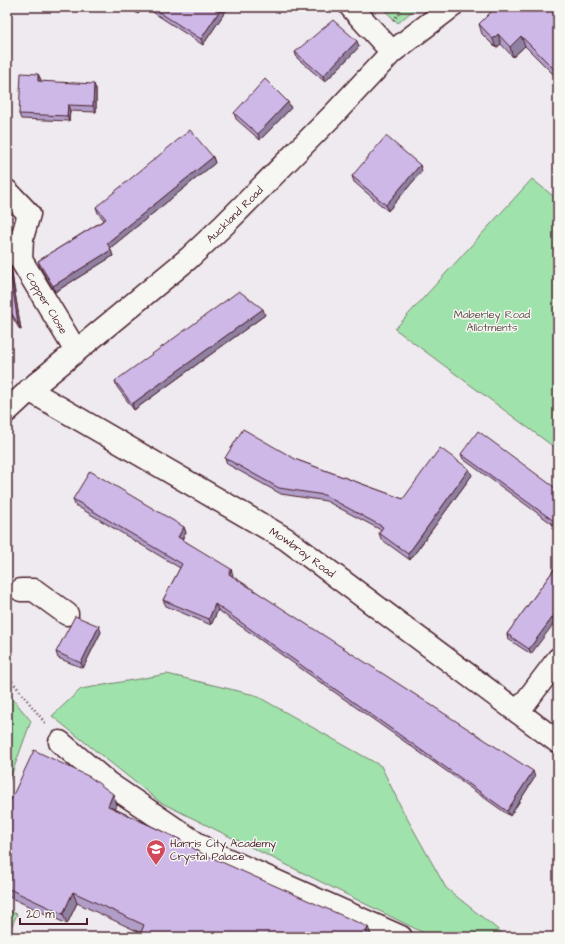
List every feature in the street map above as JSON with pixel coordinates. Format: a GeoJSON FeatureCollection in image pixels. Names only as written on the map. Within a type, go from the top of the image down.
{"type":"FeatureCollection","features":[{"type":"Feature","properties":{"kind":"street"},"geometry":{"type":"LineString","coordinates":[[351,7],[392,52]]}},
{"type":"Feature","properties":{"kind":"street","name":"Auckland Road"},"geometry":{"type":"LineString","coordinates":[[7,411],[76,351],[189,258],[224,225],[333,115],[392,52],[450,7]]}},
{"type":"Feature","properties":{"kind":"street","name":"Copper Close"},"geometry":{"type":"LineString","coordinates":[[7,191],[29,214],[22,238],[21,260],[76,351]]}},
{"type":"Feature","properties":{"kind":"street","name":"Mowbray Road"},"geometry":{"type":"LineString","coordinates":[[30,390],[286,539],[558,742]]}},
{"type":"Feature","properties":{"kind":"street"},"geometry":{"type":"LineString","coordinates":[[21,590],[34,590],[67,614]]}},
{"type":"Feature","properties":{"kind":"street"},"geometry":{"type":"LineString","coordinates":[[518,712],[558,659]]}},
{"type":"Feature","properties":{"kind":"street"},"geometry":{"type":"LineString","coordinates":[[60,742],[108,783],[208,851],[402,937]]}},
{"type":"Feature","properties":{"kind":"path"},"geometry":{"type":"LineString","coordinates":[[557,407],[558,432]]}},
{"type":"Feature","properties":{"kind":"path"},"geometry":{"type":"LineString","coordinates":[[7,675],[60,742]]}},
{"type":"Feature","properties":{"kind":"green space"},"geometry":{"type":"Polygon","coordinates":[[[381,7],[417,7],[398,23],[381,7]]]}},
{"type":"Feature","properties":{"kind":"green space","name":"Maberley Road Allotments"},"geometry":{"type":"Polygon","coordinates":[[[532,179],[558,200],[558,450],[395,329],[532,179]]]}},
{"type":"Feature","properties":{"kind":"green space"},"geometry":{"type":"Polygon","coordinates":[[[167,674],[255,695],[381,766],[403,811],[446,888],[507,937],[432,937],[160,802],[52,716],[81,689],[167,674]]]}},
{"type":"Feature","properties":{"kind":"green space"},"geometry":{"type":"Polygon","coordinates":[[[7,692],[31,721],[7,787],[7,692]]]}},
{"type":"Feature","properties":{"kind":"green space"},"geometry":{"type":"Polygon","coordinates":[[[7,910],[17,914],[7,937],[7,910]]]}},
{"type":"Feature","properties":{"kind":"building"},"geometry":{"type":"Polygon","coordinates":[[[151,7],[222,7],[201,39],[151,7]]]}},
{"type":"Feature","properties":{"kind":"building"},"geometry":{"type":"Polygon","coordinates":[[[496,7],[548,7],[558,17],[558,73],[521,36],[510,47],[498,34],[493,39],[479,24],[496,7]]]}},
{"type":"Feature","properties":{"kind":"building"},"geometry":{"type":"Polygon","coordinates":[[[333,20],[357,41],[323,76],[295,52],[333,20]]]}},
{"type":"Feature","properties":{"kind":"building"},"geometry":{"type":"Polygon","coordinates":[[[21,73],[38,74],[38,81],[94,84],[93,106],[68,105],[67,116],[19,114],[21,73]]]}},
{"type":"Feature","properties":{"kind":"building"},"geometry":{"type":"Polygon","coordinates":[[[265,79],[288,102],[258,134],[234,113],[265,79]]]}},
{"type":"Feature","properties":{"kind":"building"},"geometry":{"type":"Polygon","coordinates":[[[190,130],[213,157],[107,243],[111,250],[53,286],[38,261],[106,219],[96,207],[190,130]]]}},
{"type":"Feature","properties":{"kind":"building"},"geometry":{"type":"Polygon","coordinates":[[[386,136],[420,165],[386,205],[352,176],[386,136]]]}},
{"type":"Feature","properties":{"kind":"building"},"geometry":{"type":"Polygon","coordinates":[[[7,256],[9,262],[18,324],[7,306],[7,256]]]}},
{"type":"Feature","properties":{"kind":"building"},"geometry":{"type":"Polygon","coordinates":[[[239,291],[263,309],[132,404],[115,381],[239,291]]]}},
{"type":"Feature","properties":{"kind":"building"},"geometry":{"type":"Polygon","coordinates":[[[243,429],[297,460],[403,499],[440,448],[469,469],[408,554],[379,533],[383,527],[324,495],[279,488],[225,458],[243,429]]]}},
{"type":"Feature","properties":{"kind":"building"},"geometry":{"type":"Polygon","coordinates":[[[478,431],[558,490],[558,524],[461,454],[478,431]]]}},
{"type":"Feature","properties":{"kind":"building"},"geometry":{"type":"Polygon","coordinates":[[[90,471],[184,527],[178,537],[231,569],[229,574],[533,771],[507,811],[215,604],[209,619],[163,600],[182,564],[73,499],[90,471]]]}},
{"type":"Feature","properties":{"kind":"building"},"geometry":{"type":"Polygon","coordinates":[[[558,564],[558,610],[529,649],[507,634],[558,564]]]}},
{"type":"Feature","properties":{"kind":"building"},"geometry":{"type":"Polygon","coordinates":[[[75,616],[99,626],[81,663],[56,652],[75,616]]]}},
{"type":"Feature","properties":{"kind":"building"},"geometry":{"type":"Polygon","coordinates":[[[34,750],[90,777],[113,794],[108,806],[181,840],[199,852],[368,927],[364,937],[139,937],[144,925],[73,892],[63,914],[7,888],[7,808],[34,750]]]}},
{"type":"Feature","properties":{"kind":"place","name":"Harris City Academy Crystal Palace"},"geometry":{"type":"Point","coordinates":[156,866]}}]}
